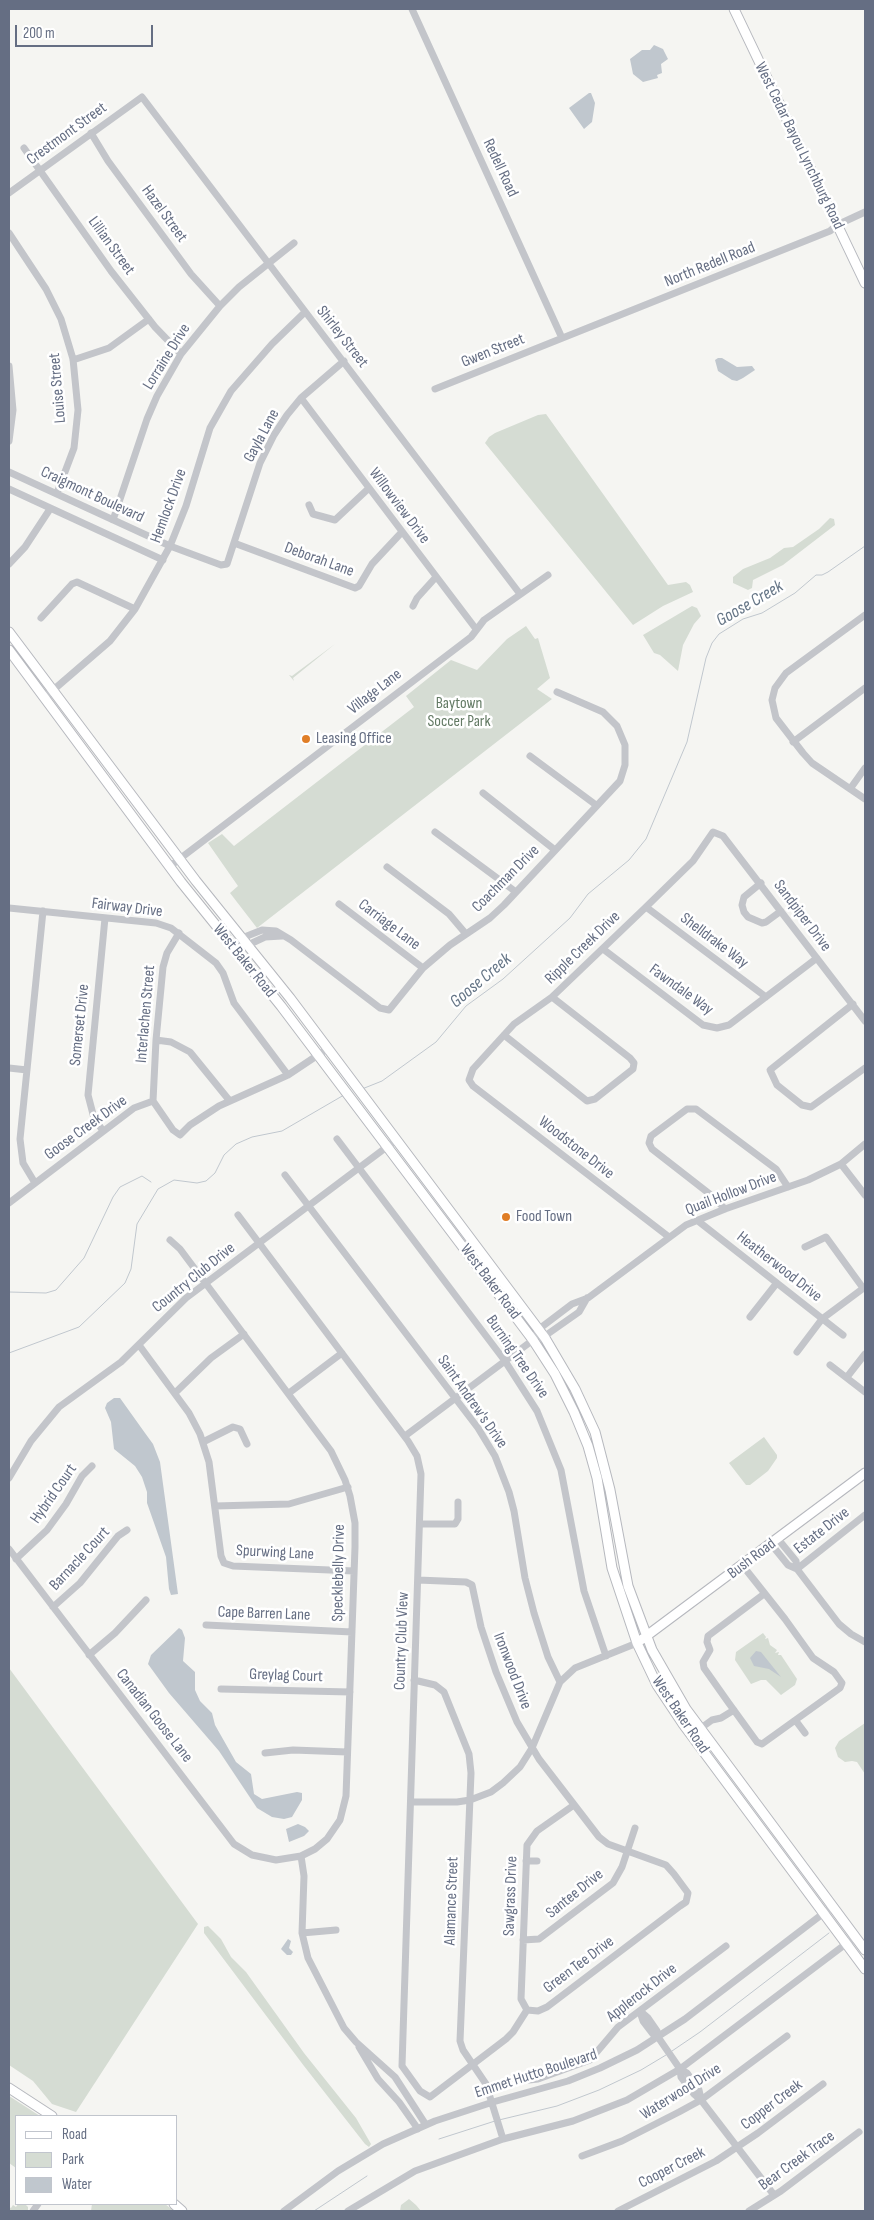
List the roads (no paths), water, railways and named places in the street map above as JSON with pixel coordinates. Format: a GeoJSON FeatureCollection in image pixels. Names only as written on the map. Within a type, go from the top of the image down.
{"type":"FeatureCollection","features":[{"type":"Feature","properties":{"kind":"main road","name":"West Cedar Bayou Lynchburg Road"},"geometry":{"type":"LineString","coordinates":[[734,9],[865,283]]}},
{"type":"Feature","properties":{"kind":"main road","name":"West Baker Road"},"geometry":{"type":"LineString","coordinates":[[9,632],[180,860],[244,943],[285,992],[545,1338],[575,1389],[594,1432],[610,1490],[628,1586],[646,1638],[671,1685],[701,1728],[865,1950]]}},
{"type":"Feature","properties":{"kind":"main road","name":"West Baker Road"},"geometry":{"type":"LineString","coordinates":[[9,650],[170,867],[318,1055],[533,1340],[555,1374],[583,1435],[597,1478],[612,1568],[637,1643],[657,1685],[691,1735],[865,1969]]}},
{"type":"Feature","properties":{"kind":"main road"},"geometry":{"type":"LineString","coordinates":[[109,786],[118,779]]}},
{"type":"Feature","properties":{"kind":"main road"},"geometry":{"type":"LineString","coordinates":[[478,1266],[486,1260]]}},
{"type":"Feature","properties":{"kind":"main road"},"geometry":{"type":"LineString","coordinates":[[583,1435],[594,1432]]}},
{"type":"Feature","properties":{"kind":"main road","name":"Bush Road"},"geometry":{"type":"LineString","coordinates":[[637,1643],[743,1566],[865,1473]]}},
{"type":"Feature","properties":{"kind":"main road"},"geometry":{"type":"LineString","coordinates":[[606,1533],[617,1531]]}},
{"type":"Feature","properties":{"kind":"main road"},"geometry":{"type":"LineString","coordinates":[[691,1735],[701,1728]]}},
{"type":"Feature","properties":{"kind":"main road"},"geometry":{"type":"LineString","coordinates":[[755,1820],[764,1814]]}},
{"type":"Feature","properties":{"kind":"main road"},"geometry":{"type":"LineString","coordinates":[[9,2088],[50,2115]]}},
{"type":"Feature","properties":{"kind":"street","name":"Redell Road"},"geometry":{"type":"LineString","coordinates":[[412,9],[562,338]]}},
{"type":"Feature","properties":{"kind":"street","name":"Crestmont Street"},"geometry":{"type":"LineString","coordinates":[[9,193],[142,97]]}},
{"type":"Feature","properties":{"kind":"street","name":"Shirley Street"},"geometry":{"type":"LineString","coordinates":[[142,97],[520,594]]}},
{"type":"Feature","properties":{"kind":"street","name":"Hazel Street"},"geometry":{"type":"LineString","coordinates":[[91,133],[108,161],[191,274],[220,306]]}},
{"type":"Feature","properties":{"kind":"street","name":"Lillian Street"},"geometry":{"type":"LineString","coordinates":[[24,148],[111,271],[148,319],[181,354]]}},
{"type":"Feature","properties":{"kind":"street","name":"North Redell Road"},"geometry":{"type":"LineString","coordinates":[[562,338],[830,231],[865,212]]}},
{"type":"Feature","properties":{"kind":"street","name":"Louise Street"},"geometry":{"type":"LineString","coordinates":[[9,233],[46,289],[61,320],[73,360],[78,410],[74,448],[57,493]]}},
{"type":"Feature","properties":{"kind":"street","name":"Lorraine Drive"},"geometry":{"type":"LineString","coordinates":[[113,520],[147,419],[157,396],[181,354],[220,306],[294,243]]}},
{"type":"Feature","properties":{"kind":"street","name":"Hemlock Drive"},"geometry":{"type":"LineString","coordinates":[[44,698],[110,641],[135,609],[170,546],[186,506],[210,428],[231,391],[272,344],[305,312]]}},
{"type":"Feature","properties":{"kind":"street"},"geometry":{"type":"LineString","coordinates":[[73,360],[109,348],[148,319]]}},
{"type":"Feature","properties":{"kind":"street","name":"Gwen Street"},"geometry":{"type":"LineString","coordinates":[[435,389],[562,338]]}},
{"type":"Feature","properties":{"kind":"street","name":"Gayla Lane"},"geometry":{"type":"LineString","coordinates":[[234,543],[260,463],[287,415],[301,398],[344,361]]}},
{"type":"Feature","properties":{"kind":"street"},"geometry":{"type":"LineString","coordinates":[[9,366],[13,410],[9,441]]}},
{"type":"Feature","properties":{"kind":"street","name":"Willowview Drive"},"geometry":{"type":"LineString","coordinates":[[301,398],[401,533],[476,629]]}},
{"type":"Feature","properties":{"kind":"street","name":"Craigmont Boulevard"},"geometry":{"type":"LineString","coordinates":[[9,472],[170,546],[221,565],[227,564],[229,561],[234,543]]}},
{"type":"Feature","properties":{"kind":"street"},"geometry":{"type":"LineString","coordinates":[[309,505],[313,514],[335,520],[369,488]]}},
{"type":"Feature","properties":{"kind":"street"},"geometry":{"type":"LineString","coordinates":[[9,489],[163,560]]}},
{"type":"Feature","properties":{"kind":"street"},"geometry":{"type":"LineString","coordinates":[[9,564],[25,547],[50,508]]}},
{"type":"Feature","properties":{"kind":"street","name":"Deborah Lane"},"geometry":{"type":"LineString","coordinates":[[234,543],[355,588],[359,586],[372,564],[401,533]]}},
{"type":"Feature","properties":{"kind":"street","name":"Village Lane"},"geometry":{"type":"LineString","coordinates":[[170,867],[471,638],[484,620],[548,575]]}},
{"type":"Feature","properties":{"kind":"street"},"geometry":{"type":"LineString","coordinates":[[413,606],[417,598],[436,577]]}},
{"type":"Feature","properties":{"kind":"street"},"geometry":{"type":"LineString","coordinates":[[40,618],[72,584],[77,582],[135,609]]}},
{"type":"Feature","properties":{"kind":"street"},"geometry":{"type":"LineString","coordinates":[[865,615],[786,673],[775,688],[772,700],[776,718],[793,742],[812,763],[865,799]]}},
{"type":"Feature","properties":{"kind":"street"},"geometry":{"type":"LineString","coordinates":[[793,742],[865,688]]}},
{"type":"Feature","properties":{"kind":"street","name":"Coachman Drive"},"geometry":{"type":"LineString","coordinates":[[235,950],[244,943],[250,944],[264,937],[283,936],[385,1010],[393,1006],[423,968],[466,934],[490,918],[620,781],[625,765],[625,746],[617,726],[603,712],[557,692]]}},
{"type":"Feature","properties":{"kind":"street"},"geometry":{"type":"LineString","coordinates":[[530,756],[596,805]]}},
{"type":"Feature","properties":{"kind":"street"},"geometry":{"type":"LineString","coordinates":[[850,789],[865,768]]}},
{"type":"Feature","properties":{"kind":"street"},"geometry":{"type":"LineString","coordinates":[[483,793],[555,850]]}},
{"type":"Feature","properties":{"kind":"street"},"geometry":{"type":"LineString","coordinates":[[435,832],[516,892]]}},
{"type":"Feature","properties":{"kind":"street","name":"Sandpiper Drive"},"geometry":{"type":"LineString","coordinates":[[713,832],[724,836],[865,1021]]}},
{"type":"Feature","properties":{"kind":"street","name":"Ripple Creek Drive"},"geometry":{"type":"LineString","coordinates":[[469,1080],[473,1069],[514,1024],[552,997],[604,949],[693,861],[713,832]]}},
{"type":"Feature","properties":{"kind":"street"},"geometry":{"type":"LineString","coordinates":[[387,867],[449,914],[466,934]]}},
{"type":"Feature","properties":{"kind":"street"},"geometry":{"type":"LineString","coordinates":[[761,883],[744,896],[742,905],[744,912],[748,917],[762,923],[781,911]]}},
{"type":"Feature","properties":{"kind":"street","name":"Carriage Lane"},"geometry":{"type":"LineString","coordinates":[[339,904],[423,968]]}},
{"type":"Feature","properties":{"kind":"street","name":"Shelldrake Way"},"geometry":{"type":"LineString","coordinates":[[646,907],[766,997]]}},
{"type":"Feature","properties":{"kind":"street","name":"Fairway Drive"},"geometry":{"type":"LineString","coordinates":[[9,908],[156,922],[179,933],[220,968],[234,1003],[288,1075]]}},
{"type":"Feature","properties":{"kind":"street"},"geometry":{"type":"LineString","coordinates":[[35,1183],[23,1163],[20,1151],[42,912]]}},
{"type":"Feature","properties":{"kind":"street","name":"Somerset Drive"},"geometry":{"type":"LineString","coordinates":[[103,1131],[94,1118],[88,1095],[105,918]]}},
{"type":"Feature","properties":{"kind":"street","name":"Interlachen Street"},"geometry":{"type":"LineString","coordinates":[[153,1101],[156,1040],[164,960],[179,933]]}},
{"type":"Feature","properties":{"kind":"street","name":"Fawndale Way"},"geometry":{"type":"LineString","coordinates":[[604,949],[703,1025],[710,1028],[720,1028],[728,1025],[817,958]]}},
{"type":"Feature","properties":{"kind":"street"},"geometry":{"type":"LineString","coordinates":[[504,1035],[587,1101],[595,1099],[632,1069],[634,1063],[630,1058],[552,997]]}},
{"type":"Feature","properties":{"kind":"street"},"geometry":{"type":"LineString","coordinates":[[853,1004],[770,1070],[777,1085],[802,1105],[811,1107],[865,1068]]}},
{"type":"Feature","properties":{"kind":"street"},"geometry":{"type":"LineString","coordinates":[[156,1040],[171,1042],[190,1052],[229,1100]]}},
{"type":"Feature","properties":{"kind":"street","name":"Goose Creek Drive"},"geometry":{"type":"LineString","coordinates":[[9,1202],[134,1108],[153,1101],[173,1130],[180,1135],[205,1114],[229,1100],[288,1075],[327,1048]]}},
{"type":"Feature","properties":{"kind":"street"},"geometry":{"type":"LineString","coordinates":[[9,1068],[27,1070]]}},
{"type":"Feature","properties":{"kind":"street","name":"Woodstone Drive"},"geometry":{"type":"LineString","coordinates":[[469,1080],[473,1086],[669,1237]]}},
{"type":"Feature","properties":{"kind":"street"},"geometry":{"type":"LineString","coordinates":[[725,1209],[711,1195],[652,1149],[649,1143],[651,1136],[688,1109],[696,1109],[776,1169],[788,1187]]}},
{"type":"Feature","properties":{"kind":"street","name":"Burning Tree Drive"},"geometry":{"type":"LineString","coordinates":[[337,1139],[506,1361],[537,1411],[556,1456],[567,1497],[584,1591],[606,1656]]}},
{"type":"Feature","properties":{"kind":"street","name":"Country Club Drive"},"geometry":{"type":"LineString","coordinates":[[9,1478],[31,1441],[59,1407],[114,1367],[181,1303],[206,1283],[396,1140]]}},
{"type":"Feature","properties":{"kind":"street","name":"Quail Hollow Drive"},"geometry":{"type":"LineString","coordinates":[[539,1329],[572,1304],[588,1298],[686,1225],[725,1209],[808,1180],[841,1164],[865,1144]]}},
{"type":"Feature","properties":{"kind":"street"},"geometry":{"type":"LineString","coordinates":[[841,1164],[865,1195]]}},
{"type":"Feature","properties":{"kind":"street","name":"Saint Andrew's Drive"},"geometry":{"type":"LineString","coordinates":[[286,1174],[486,1442],[504,1478],[514,1511],[530,1602],[548,1657],[560,1682]]}},
{"type":"Feature","properties":{"kind":"street","name":"Country Club View"},"geometry":{"type":"LineString","coordinates":[[238,1215],[415,1451],[421,1474],[420,1524],[401,2062],[415,2085],[430,2097],[473,2065]]}},
{"type":"Feature","properties":{"kind":"street","name":"Heatherwood Drive"},"geometry":{"type":"LineString","coordinates":[[698,1221],[843,1336]]}},
{"type":"Feature","properties":{"kind":"street"},"geometry":{"type":"LineString","coordinates":[[797,1352],[822,1319],[864,1287],[826,1237],[805,1247]]}},
{"type":"Feature","properties":{"kind":"street","name":"Specklebelly Drive"},"geometry":{"type":"LineString","coordinates":[[170,1240],[180,1249],[206,1283],[331,1451],[348,1487],[355,1522],[346,1796],[340,1820],[332,1833],[321,1845],[301,1856]]}},
{"type":"Feature","properties":{"kind":"street"},"geometry":{"type":"LineString","coordinates":[[750,1317],[776,1284]]}},
{"type":"Feature","properties":{"kind":"street","name":"Quail Hollow Drive"},"geometry":{"type":"LineString","coordinates":[[533,1340],[545,1338],[579,1312],[588,1298]]}},
{"type":"Feature","properties":{"kind":"street"},"geometry":{"type":"LineString","coordinates":[[405,1436],[533,1340],[539,1329]]}},
{"type":"Feature","properties":{"kind":"street"},"geometry":{"type":"LineString","coordinates":[[175,1393],[211,1358],[244,1334]]}},
{"type":"Feature","properties":{"kind":"street"},"geometry":{"type":"LineString","coordinates":[[139,1345],[175,1393],[197,1427],[209,1462],[215,1506],[289,1504],[348,1487]]}},
{"type":"Feature","properties":{"kind":"street"},"geometry":{"type":"LineString","coordinates":[[289,1393],[342,1353]]}},
{"type":"Feature","properties":{"kind":"street"},"geometry":{"type":"LineString","coordinates":[[847,1377],[865,1354]]}},
{"type":"Feature","properties":{"kind":"street"},"geometry":{"type":"LineString","coordinates":[[830,1365],[865,1392]]}},
{"type":"Feature","properties":{"kind":"street"},"geometry":{"type":"LineString","coordinates":[[203,1442],[233,1426],[242,1432],[247,1444]]}},
{"type":"Feature","properties":{"kind":"street","name":"Hybrid Court"},"geometry":{"type":"LineString","coordinates":[[16,1559],[47,1530],[66,1504],[82,1476],[92,1466]]}},
{"type":"Feature","properties":{"kind":"street"},"geometry":{"type":"LineString","coordinates":[[420,1524],[455,1524],[458,1519],[458,1502]]}},
{"type":"Feature","properties":{"kind":"street","name":"Spurwing Lane"},"geometry":{"type":"LineString","coordinates":[[215,1506],[221,1556],[224,1563],[233,1566],[354,1571]]}},
{"type":"Feature","properties":{"kind":"street","name":"Estate Drive"},"geometry":{"type":"LineString","coordinates":[[797,1569],[865,1515]]}},
{"type":"Feature","properties":{"kind":"street","name":"Barnacle Court"},"geometry":{"type":"LineString","coordinates":[[53,1607],[80,1583],[118,1536],[127,1530]]}},
{"type":"Feature","properties":{"kind":"street"},"geometry":{"type":"LineString","coordinates":[[775,1541],[796,1561],[797,1569],[839,1624],[865,1642]]}},
{"type":"Feature","properties":{"kind":"street","name":"Canadian Goose Lane"},"geometry":{"type":"LineString","coordinates":[[9,1549],[234,1844],[259,1858],[276,1860],[301,1856]]}},
{"type":"Feature","properties":{"kind":"street"},"geometry":{"type":"LineString","coordinates":[[743,1566],[785,1618],[813,1658],[834,1672],[842,1683],[840,1688],[762,1744],[757,1742],[704,1668],[703,1662],[710,1650],[707,1642],[708,1636],[764,1594]]}},
{"type":"Feature","properties":{"kind":"street","name":"Ironwood Drive"},"geometry":{"type":"LineString","coordinates":[[418,1580],[466,1582],[472,1585],[481,1626],[496,1672],[517,1722],[532,1748],[582,1816],[603,1841],[627,1851]]}},
{"type":"Feature","properties":{"kind":"street"},"geometry":{"type":"LineString","coordinates":[[89,1655],[116,1633],[146,1600]]}},
{"type":"Feature","properties":{"kind":"street","name":"Cape Barren Lane"},"geometry":{"type":"LineString","coordinates":[[206,1625],[352,1632]]}},
{"type":"Feature","properties":{"kind":"street"},"geometry":{"type":"LineString","coordinates":[[411,1802],[457,1802],[470,1800],[490,1792],[503,1783],[520,1767],[532,1748],[560,1682],[575,1668],[637,1643]]}},
{"type":"Feature","properties":{"kind":"street","name":"Alamance Street"},"geometry":{"type":"LineString","coordinates":[[414,1680],[435,1685],[448,1699],[469,1754],[471,1774],[460,2034],[463,2050],[486,2084],[503,2140]]}},
{"type":"Feature","properties":{"kind":"street","name":"Greylag Court"},"geometry":{"type":"LineString","coordinates":[[221,1689],[350,1692]]}},
{"type":"Feature","properties":{"kind":"street"},"geometry":{"type":"LineString","coordinates":[[701,1728],[712,1720],[734,1710]]}},
{"type":"Feature","properties":{"kind":"street"},"geometry":{"type":"LineString","coordinates":[[796,1721],[805,1733]]}},
{"type":"Feature","properties":{"kind":"street"},"geometry":{"type":"LineString","coordinates":[[265,1753],[293,1750],[347,1752]]}},
{"type":"Feature","properties":{"kind":"street","name":"Sawgrass Drive"},"geometry":{"type":"LineString","coordinates":[[527,2010],[520,2000],[527,1845],[532,1836],[574,1805]]}},
{"type":"Feature","properties":{"kind":"street","name":"Santee Drive"},"geometry":{"type":"LineString","coordinates":[[523,1940],[539,1939],[610,1886],[619,1874],[635,1828]]}},
{"type":"Feature","properties":{"kind":"street","name":"Green Tee Drive"},"geometry":{"type":"LineString","coordinates":[[527,2010],[538,2011],[547,2007],[686,1902],[686,1890],[671,1869],[661,1862],[627,1851]]}},
{"type":"Feature","properties":{"kind":"street"},"geometry":{"type":"LineString","coordinates":[[301,1856],[304,1876],[302,1933],[308,1958],[329,1996],[339,2019],[356,2042],[378,2079],[399,2102],[418,2129]]}},
{"type":"Feature","properties":{"kind":"street"},"geometry":{"type":"LineString","coordinates":[[526,1861],[537,1861]]}},
{"type":"Feature","properties":{"kind":"street","name":"Emmet Hutto Boulevard"},"geometry":{"type":"LineString","coordinates":[[284,2211],[338,2171],[383,2144],[426,2125],[492,2102],[568,2081],[607,2065],[658,2037],[685,2019],[833,1906]]}},
{"type":"Feature","properties":{"kind":"street"},"geometry":{"type":"LineString","coordinates":[[302,1933],[336,1930]]}},
{"type":"Feature","properties":{"kind":"street"},"geometry":{"type":"LineString","coordinates":[[348,2211],[366,2198],[415,2171],[503,2140],[573,2121],[627,2100],[680,2069],[856,1937]]}},
{"type":"Feature","properties":{"kind":"street","name":"Applerock Drive"},"geometry":{"type":"LineString","coordinates":[[522,2078],[529,2080],[538,2079],[590,2060],[618,2027],[726,1946]]}},
{"type":"Feature","properties":{"kind":"street"},"geometry":{"type":"LineString","coordinates":[[473,2065],[513,2032],[527,2010]]}},
{"type":"Feature","properties":{"kind":"street"},"geometry":{"type":"LineString","coordinates":[[640,2011],[648,2018],[657,2031],[658,2037],[680,2069],[681,2077],[701,2100],[774,2196]]}},
{"type":"Feature","properties":{"kind":"street","name":"Waterwood Drive"},"geometry":{"type":"LineString","coordinates":[[582,2156],[637,2134],[701,2100],[787,2036]]}},
{"type":"Feature","properties":{"kind":"street"},"geometry":{"type":"LineString","coordinates":[[356,2042],[395,2077],[426,2125]]}},
{"type":"Feature","properties":{"kind":"street","name":"Copper Creek"},"geometry":{"type":"LineString","coordinates":[[737,2148],[823,2084]]}},
{"type":"Feature","properties":{"kind":"street","name":"Bear Creek Trace"},"geometry":{"type":"LineString","coordinates":[[749,2211],[774,2196],[859,2132]]}},
{"type":"Feature","properties":{"kind":"street","name":"Cooper Creek"},"geometry":{"type":"LineString","coordinates":[[618,2211],[697,2172],[737,2148]]}},
{"type":"Feature","properties":{"kind":"water"},"geometry":{"type":"Polygon","coordinates":[[[654,45],[663,49],[668,59],[661,64],[662,73],[657,75],[658,78],[643,82],[633,74],[630,59],[642,50],[650,50],[654,45]]]}},
{"type":"Feature","properties":{"kind":"water"},"geometry":{"type":"Polygon","coordinates":[[[591,93],[595,103],[592,122],[584,129],[569,108],[591,93]]]}},
{"type":"Feature","properties":{"kind":"water"},"geometry":{"type":"Polygon","coordinates":[[[722,358],[737,367],[752,366],[755,370],[737,381],[732,380],[718,371],[715,360],[722,358]]]}},
{"type":"Feature","properties":{"kind":"water"},"geometry":{"type":"Polygon","coordinates":[[[114,1398],[120,1398],[153,1444],[160,1462],[178,1594],[171,1595],[169,1589],[166,1557],[147,1503],[147,1492],[142,1477],[135,1466],[114,1449],[111,1422],[105,1408],[107,1403],[114,1398]]]}},
{"type":"Feature","properties":{"kind":"water"},"geometry":{"type":"Polygon","coordinates":[[[179,1628],[182,1630],[185,1638],[183,1661],[195,1672],[195,1690],[200,1701],[212,1713],[215,1725],[236,1762],[251,1774],[254,1794],[262,1799],[297,1792],[302,1793],[302,1800],[292,1817],[284,1819],[272,1817],[257,1808],[219,1751],[169,1693],[148,1664],[151,1655],[179,1628]]]}},
{"type":"Feature","properties":{"kind":"water"},"geometry":{"type":"Polygon","coordinates":[[[756,1651],[761,1652],[781,1677],[769,1669],[754,1666],[750,1658],[756,1651]]]}},
{"type":"Feature","properties":{"kind":"water"},"geometry":{"type":"Polygon","coordinates":[[[298,1824],[309,1831],[304,1836],[289,1842],[286,1829],[298,1824]]]}},
{"type":"Feature","properties":{"kind":"water"},"geometry":{"type":"Polygon","coordinates":[[[288,1939],[291,1941],[289,1948],[293,1952],[291,1955],[287,1955],[281,1949],[288,1939]]]}},
{"type":"Feature","properties":{"kind":"waterway","name":"Goose Creek"},"geometry":{"type":"LineString","coordinates":[[362,1089],[382,1081],[436,1042],[466,1006],[503,979],[570,918],[588,894],[629,860],[646,839],[687,742],[706,658],[712,643],[719,634],[743,619],[762,613],[795,593],[816,575],[828,572],[865,546]]}},
{"type":"Feature","properties":{"kind":"waterway","name":"Goose Creek"},"geometry":{"type":"LineString","coordinates":[[9,1353],[79,1327],[125,1283],[131,1269],[137,1224],[158,1189],[174,1180],[197,1183],[206,1181],[215,1173],[224,1155],[236,1144],[252,1137],[282,1131],[344,1095]]}},
{"type":"Feature","properties":{"kind":"waterway"},"geometry":{"type":"LineString","coordinates":[[9,1292],[46,1293],[56,1290],[84,1258],[113,1197],[120,1187],[142,1176],[151,1182]]}},
{"type":"Feature","properties":{"kind":"waterway"},"geometry":{"type":"LineString","coordinates":[[672,2051],[700,2032],[829,1933]]}},
{"type":"Feature","properties":{"kind":"waterway"},"geometry":{"type":"LineString","coordinates":[[499,2120],[557,2106],[599,2090],[641,2070],[666,2055]]}},
{"type":"Feature","properties":{"kind":"waterway"},"geometry":{"type":"LineString","coordinates":[[439,2139],[495,2121]]}},
{"type":"Feature","properties":{"kind":"waterway"},"geometry":{"type":"LineString","coordinates":[[314,2211],[367,2176]]}},
{"type":"Feature","properties":{"kind":"place","name":"Leasing Office"},"geometry":{"type":"Point","coordinates":[306,739]}},
{"type":"Feature","properties":{"kind":"place","name":"Food Town"},"geometry":{"type":"Point","coordinates":[506,1217]}},
{"type":"Feature","properties":{"kind":"park label","name":"Baytown Soccer Park"},"geometry":{"type":"Point","coordinates":[459,713]}}]}
